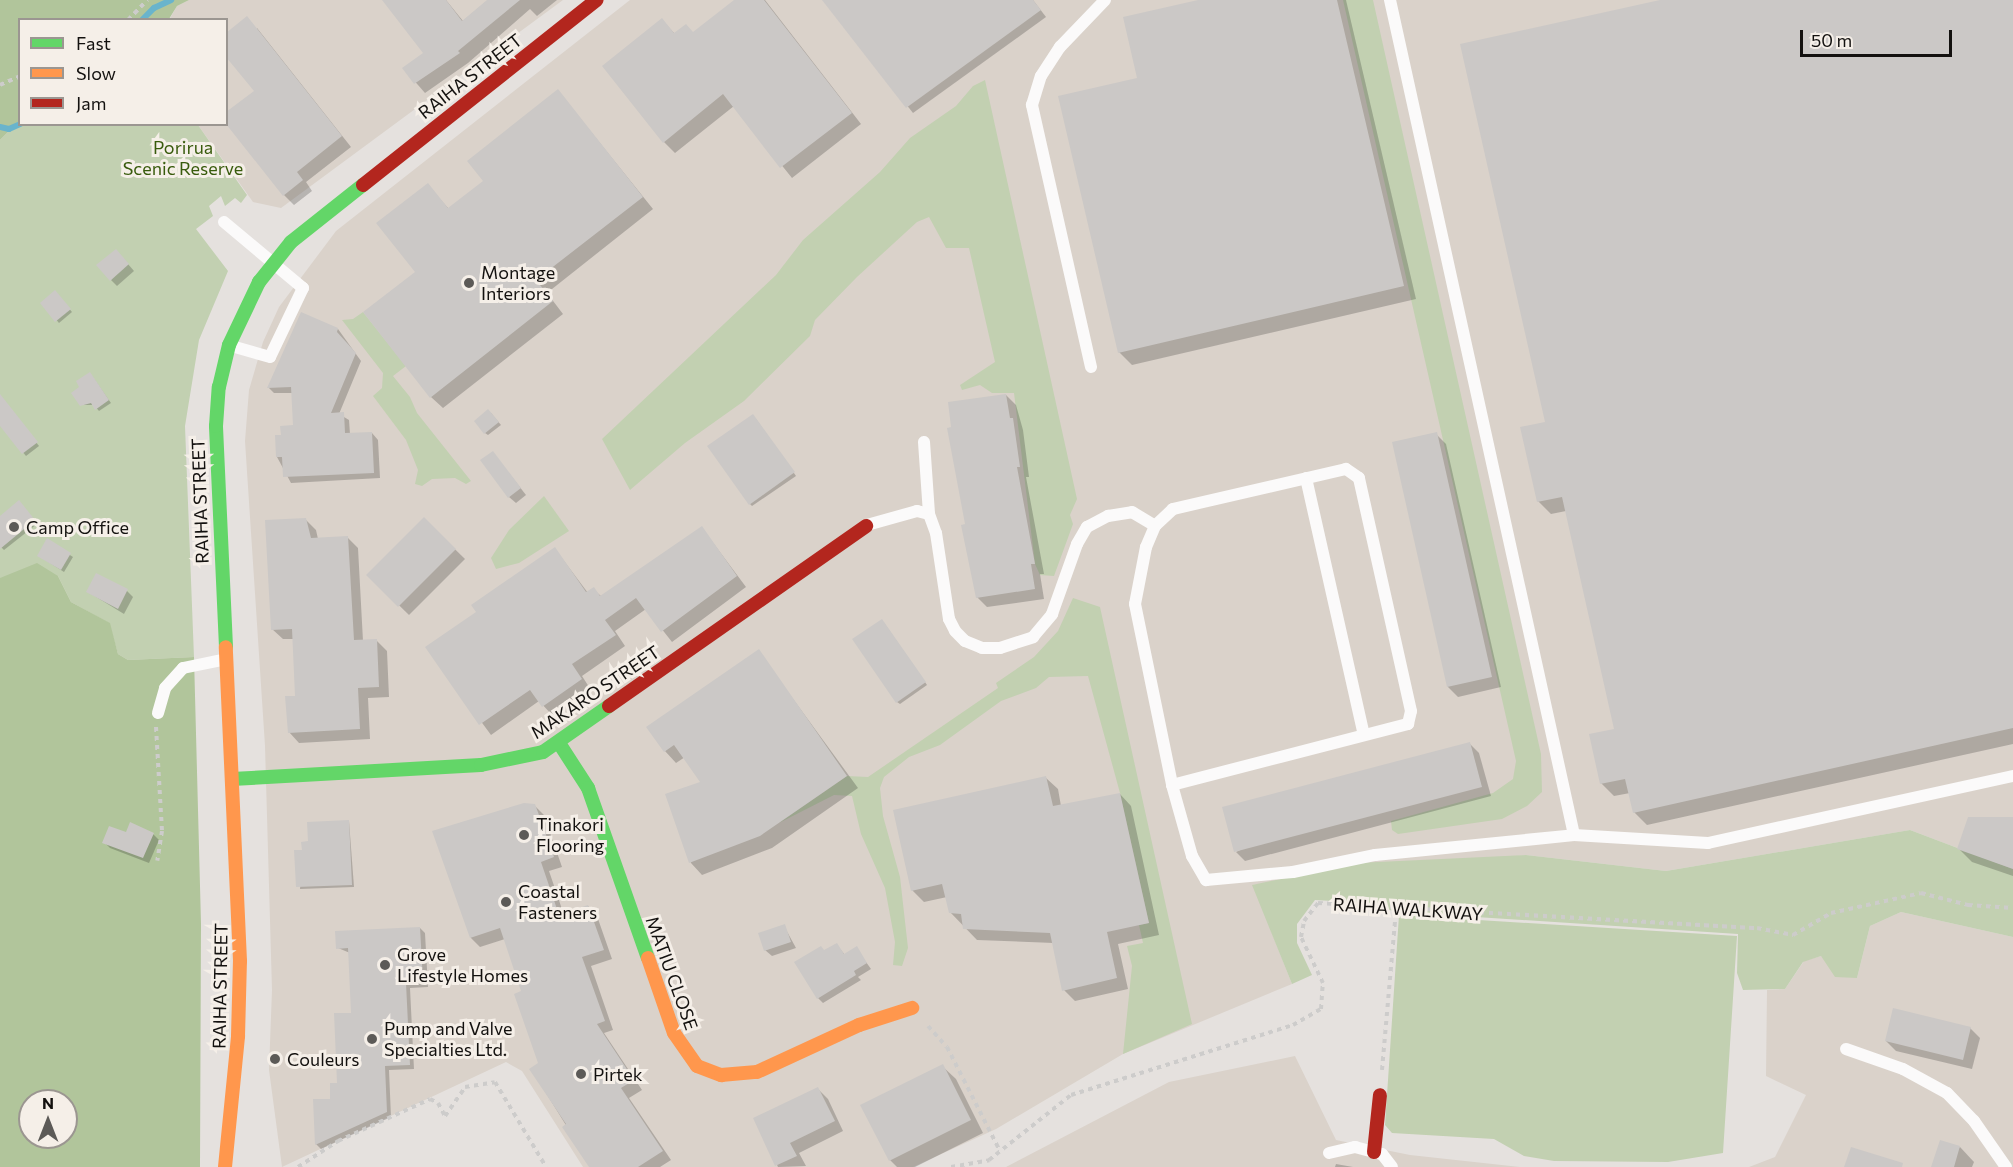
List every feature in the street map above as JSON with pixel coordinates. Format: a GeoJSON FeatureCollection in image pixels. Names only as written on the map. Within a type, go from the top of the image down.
{"type":"FeatureCollection","features":[{"type":"Feature","properties":{"kind":"street","name":"RAIHA STREET"},"geometry":{"type":"LineString","coordinates":[[225,1167],[240,999],[216,426],[219,387],[229,345],[244,308],[272,263],[327,210],[596,0]]}},
{"type":"Feature","properties":{"kind":"street","name":"MAKARO STREET"},"geometry":{"type":"LineString","coordinates":[[232,779],[481,765],[526,758],[559,742],[866,526]]}},
{"type":"Feature","properties":{"kind":"street","name":"MATIU CLOSE"},"geometry":{"type":"LineString","coordinates":[[559,742],[588,788],[674,1033],[697,1066],[721,1075],[757,1072],[859,1025],[912,1008]]}},
{"type":"Feature","properties":{"kind":"street"},"geometry":{"type":"LineString","coordinates":[[1374,1152],[1380,1095]]}},
{"type":"Feature","properties":{"kind":"lane"},"geometry":{"type":"LineString","coordinates":[[1091,368],[1050,172],[1032,105],[1041,76],[1060,46],[1105,0]]}},
{"type":"Feature","properties":{"kind":"lane"},"geometry":{"type":"LineString","coordinates":[[1390,0],[1574,835]]}},
{"type":"Feature","properties":{"kind":"lane"},"geometry":{"type":"LineString","coordinates":[[224,222],[303,288],[270,357],[229,345]]}},
{"type":"Feature","properties":{"kind":"lane"},"geometry":{"type":"LineString","coordinates":[[924,442],[929,514],[936,533],[949,618],[965,641],[982,648],[1017,645],[1033,637],[1052,614],[1077,543],[1087,527],[1108,516],[1132,512],[1155,526]]}},
{"type":"Feature","properties":{"kind":"lane"},"geometry":{"type":"LineString","coordinates":[[1172,785],[1408,724],[1412,711],[1359,478],[1354,471],[1306,478],[1173,509],[1155,526],[1146,547],[1135,604],[1172,785],[1191,856],[1206,880],[1293,872],[1375,855],[1574,835],[1708,843],[2013,776]]}},
{"type":"Feature","properties":{"kind":"lane"},"geometry":{"type":"LineString","coordinates":[[1306,478],[1364,735]]}},
{"type":"Feature","properties":{"kind":"lane"},"geometry":{"type":"LineString","coordinates":[[866,526],[917,511],[929,514]]}},
{"type":"Feature","properties":{"kind":"lane"},"geometry":{"type":"LineString","coordinates":[[158,713],[165,688],[183,668],[226,659]]}},
{"type":"Feature","properties":{"kind":"lane"},"geometry":{"type":"LineString","coordinates":[[1846,1049],[1903,1069],[1947,1093],[1974,1121],[2006,1167]]}},
{"type":"Feature","properties":{"kind":"lane"},"geometry":{"type":"LineString","coordinates":[[1329,1153],[1355,1147],[1382,1154],[1392,1167]]}},
{"type":"Feature","properties":{"kind":"path"},"geometry":{"type":"LineString","coordinates":[[130,18],[147,0]]}},
{"type":"Feature","properties":{"kind":"path"},"geometry":{"type":"LineString","coordinates":[[0,85],[18,77]]}},
{"type":"Feature","properties":{"kind":"path"},"geometry":{"type":"LineString","coordinates":[[157,861],[162,831],[158,713]]}},
{"type":"Feature","properties":{"kind":"path","name":"RAIHA WALKWAY"},"geometry":{"type":"LineString","coordinates":[[951,1167],[989,1160],[999,1149],[1071,1095],[1293,1025],[1321,1009],[1323,983],[1300,937],[1304,921],[1318,903],[1757,928],[1793,935],[1831,913],[1921,893],[1968,905],[2013,908]]}},
{"type":"Feature","properties":{"kind":"path"},"geometry":{"type":"LineString","coordinates":[[1380,1095],[1396,909]]}},
{"type":"Feature","properties":{"kind":"path"},"geometry":{"type":"LineString","coordinates":[[912,1008],[947,1047],[999,1149]]}},
{"type":"Feature","properties":{"kind":"path"},"geometry":{"type":"LineString","coordinates":[[298,1167],[338,1141],[430,1099],[438,1103],[445,1116],[465,1087],[495,1082],[546,1167]]}},
{"type":"Feature","properties":{"kind":"shaded area"},"geometry":{"type":"Polygon","coordinates":[[[189,0],[563,0],[281,208],[253,202],[199,126],[228,126],[228,18],[170,18],[177,6],[189,0]]]}},
{"type":"Feature","properties":{"kind":"shaded area"},"geometry":{"type":"Polygon","coordinates":[[[630,0],[2013,0],[2013,869],[1910,830],[1666,871],[1526,855],[1253,885],[1292,984],[1123,1054],[996,1129],[913,1167],[583,1167],[522,1071],[506,1062],[282,1167],[269,1070],[272,990],[265,746],[245,441],[249,390],[263,342],[279,307],[336,231],[630,0]]]}},
{"type":"Feature","properties":{"kind":"shaded area"},"geometry":{"type":"Polygon","coordinates":[[[1901,912],[2013,937],[2013,1167],[1749,1167],[1775,1157],[1806,1095],[1766,1076],[1767,990],[1785,989],[1804,961],[1821,956],[1857,978],[1870,926],[1901,912]]]}},
{"type":"Feature","properties":{"kind":"shaded area"},"geometry":{"type":"Polygon","coordinates":[[[1295,1056],[1336,1140],[1410,1155],[1520,1167],[1006,1167],[1169,1082],[1295,1056]]]}},
{"type":"Feature","properties":{"kind":"green space"},"geometry":{"type":"Polygon","coordinates":[[[0,0],[189,0],[177,6],[170,18],[18,18],[18,122],[0,140],[0,0]]]}},
{"type":"Feature","properties":{"kind":"green space"},"geometry":{"type":"Polygon","coordinates":[[[1343,0],[1373,0],[1541,754],[1542,792],[1527,806],[1502,819],[1398,834],[1392,830],[1391,821],[1493,793],[1513,779],[1516,761],[1343,0]]]}},
{"type":"Feature","properties":{"kind":"green space"},"geometry":{"type":"Polygon","coordinates":[[[985,80],[1077,499],[1070,515],[1073,524],[1054,576],[1040,575],[1035,564],[1014,393],[992,393],[980,385],[962,390],[960,385],[995,362],[969,248],[946,248],[929,217],[917,222],[857,277],[815,320],[810,336],[744,401],[685,443],[630,490],[602,439],[776,275],[803,240],[880,172],[910,138],[956,106],[973,86],[985,80]]]}},
{"type":"Feature","properties":{"kind":"green space","name":"Porirua Scenic Reserve"},"geometry":{"type":"Polygon","coordinates":[[[18,122],[18,126],[199,126],[247,195],[241,203],[235,198],[225,206],[221,196],[209,206],[213,216],[196,229],[228,271],[199,340],[185,426],[194,657],[128,660],[118,654],[109,623],[71,602],[58,576],[0,578],[0,140],[18,122]]]}},
{"type":"Feature","properties":{"kind":"green space"},"geometry":{"type":"Polygon","coordinates":[[[363,312],[406,366],[393,376],[410,397],[417,413],[471,481],[466,484],[455,478],[432,479],[422,486],[415,484],[418,470],[406,440],[373,396],[382,388],[383,373],[342,320],[353,319],[363,312]]]}},
{"type":"Feature","properties":{"kind":"green space"},"geometry":{"type":"Polygon","coordinates":[[[544,496],[569,531],[519,563],[496,569],[491,558],[509,530],[544,496]]]}},
{"type":"Feature","properties":{"kind":"green space"},"geometry":{"type":"Polygon","coordinates":[[[37,563],[58,576],[71,602],[110,623],[118,654],[128,660],[194,657],[201,924],[200,1167],[0,1167],[0,578],[37,563]]]}},
{"type":"Feature","properties":{"kind":"green space"},"geometry":{"type":"Polygon","coordinates":[[[1073,598],[1100,607],[1192,1024],[1123,1054],[1132,966],[1127,946],[1143,943],[1139,925],[1149,923],[1120,793],[1088,676],[1049,677],[1036,688],[1001,701],[940,745],[909,757],[884,777],[880,788],[883,816],[900,877],[908,948],[902,966],[893,965],[895,942],[885,888],[861,834],[852,796],[834,795],[779,823],[847,776],[868,777],[998,688],[996,683],[1034,657],[1058,631],[1073,598]]]}},
{"type":"Feature","properties":{"kind":"green space"},"geometry":{"type":"Polygon","coordinates":[[[1910,830],[2013,869],[2013,937],[1901,912],[1870,926],[1857,978],[1835,977],[1821,956],[1803,962],[1785,989],[1743,990],[1737,973],[1738,934],[1399,912],[1351,902],[1315,900],[1297,924],[1297,943],[1312,975],[1292,984],[1252,885],[1357,863],[1526,855],[1666,871],[1910,830]]]}},
{"type":"Feature","properties":{"kind":"green space"},"geometry":{"type":"Polygon","coordinates":[[[1399,915],[1737,936],[1723,1153],[1668,1162],[1554,1161],[1524,1156],[1494,1139],[1392,1133],[1385,1125],[1399,915]]]}},
{"type":"Feature","properties":{"kind":"building"},"geometry":{"type":"Polygon","coordinates":[[[382,0],[446,0],[462,21],[487,0],[520,0],[458,51],[460,53],[414,84],[402,68],[423,53],[382,0]]]}},
{"type":"Feature","properties":{"kind":"building"},"geometry":{"type":"Polygon","coordinates":[[[734,0],[764,0],[852,113],[780,168],[723,94],[663,143],[602,66],[662,18],[674,33],[686,24],[693,32],[734,0]]]}},
{"type":"Feature","properties":{"kind":"building"},"geometry":{"type":"Polygon","coordinates":[[[822,0],[1033,0],[1041,10],[906,108],[822,0]]]}},
{"type":"Feature","properties":{"kind":"building"},"geometry":{"type":"Polygon","coordinates":[[[1198,0],[1337,0],[1404,286],[1118,353],[1058,96],[1137,78],[1123,17],[1198,0]]]}},
{"type":"Feature","properties":{"kind":"building"},"geometry":{"type":"Polygon","coordinates":[[[1660,0],[2013,0],[2013,728],[1633,813],[1625,779],[1600,784],[1589,734],[1614,729],[1562,497],[1537,502],[1520,427],[1545,422],[1460,44],[1660,0]]]}},
{"type":"Feature","properties":{"kind":"building"},"geometry":{"type":"Polygon","coordinates":[[[247,16],[342,136],[297,172],[303,180],[283,196],[228,126],[228,110],[254,91],[228,59],[228,31],[247,16]]]}},
{"type":"Feature","properties":{"kind":"building"},"geometry":{"type":"Polygon","coordinates":[[[558,89],[643,197],[536,280],[553,301],[430,398],[363,312],[415,272],[376,223],[428,183],[448,208],[483,181],[467,161],[558,89]]]}},
{"type":"Feature","properties":{"kind":"building"},"geometry":{"type":"Polygon","coordinates":[[[116,249],[129,264],[110,281],[96,265],[116,249]]]}},
{"type":"Feature","properties":{"kind":"building"},"geometry":{"type":"Polygon","coordinates":[[[55,290],[71,309],[55,322],[40,303],[55,290]]]}},
{"type":"Feature","properties":{"kind":"building"},"geometry":{"type":"Polygon","coordinates":[[[301,312],[338,328],[337,332],[356,353],[331,413],[344,412],[345,433],[372,432],[374,473],[283,477],[282,457],[276,457],[275,435],[281,435],[280,426],[293,425],[291,387],[267,388],[301,312]]]}},
{"type":"Feature","properties":{"kind":"building"},"geometry":{"type":"Polygon","coordinates":[[[90,372],[109,400],[95,410],[91,403],[80,406],[71,393],[79,387],[76,381],[90,372]]]}},
{"type":"Feature","properties":{"kind":"building"},"geometry":{"type":"Polygon","coordinates":[[[0,394],[38,442],[22,454],[0,426],[0,394]]]}},
{"type":"Feature","properties":{"kind":"building"},"geometry":{"type":"Polygon","coordinates":[[[1006,394],[1010,418],[1013,418],[1020,467],[1017,467],[1035,564],[1031,564],[1035,589],[976,598],[961,525],[965,524],[947,428],[951,427],[948,402],[1006,394]]]}},
{"type":"Feature","properties":{"kind":"building"},"geometry":{"type":"Polygon","coordinates":[[[488,409],[499,422],[484,434],[474,421],[488,409]]]}},
{"type":"Feature","properties":{"kind":"building"},"geometry":{"type":"Polygon","coordinates":[[[753,414],[795,472],[749,505],[707,446],[753,414]]]}},
{"type":"Feature","properties":{"kind":"building"},"geometry":{"type":"Polygon","coordinates":[[[1437,432],[1492,677],[1447,687],[1392,442],[1437,432]]]}},
{"type":"Feature","properties":{"kind":"building"},"geometry":{"type":"Polygon","coordinates":[[[493,451],[521,488],[508,498],[480,460],[493,451]]]}},
{"type":"Feature","properties":{"kind":"building","name":"Camp Office"},"geometry":{"type":"Polygon","coordinates":[[[19,500],[35,520],[0,549],[0,516],[19,500]]]}},
{"type":"Feature","properties":{"kind":"building"},"geometry":{"type":"Polygon","coordinates":[[[424,517],[456,549],[398,607],[366,575],[424,517]]]}},
{"type":"Feature","properties":{"kind":"building"},"geometry":{"type":"Polygon","coordinates":[[[306,518],[311,538],[348,536],[354,640],[377,639],[379,687],[358,688],[360,729],[288,733],[285,696],[295,696],[292,629],[271,630],[265,520],[306,518]]]}},
{"type":"Feature","properties":{"kind":"building"},"geometry":{"type":"Polygon","coordinates":[[[702,526],[737,576],[661,632],[636,598],[605,620],[616,635],[572,664],[582,679],[542,707],[530,690],[479,725],[425,647],[476,612],[471,605],[555,547],[586,592],[594,587],[600,596],[702,526]]]}},
{"type":"Feature","properties":{"kind":"building"},"geometry":{"type":"Polygon","coordinates":[[[47,538],[71,553],[61,570],[37,556],[47,538]]]}},
{"type":"Feature","properties":{"kind":"building"},"geometry":{"type":"Polygon","coordinates":[[[96,573],[128,589],[118,609],[86,592],[96,573]]]}},
{"type":"Feature","properties":{"kind":"building"},"geometry":{"type":"Polygon","coordinates":[[[882,619],[926,682],[896,703],[852,639],[882,619]]]}},
{"type":"Feature","properties":{"kind":"building"},"geometry":{"type":"Polygon","coordinates":[[[759,649],[847,776],[760,836],[689,863],[665,794],[700,782],[674,745],[664,752],[646,727],[759,649]]]}},
{"type":"Feature","properties":{"kind":"building"},"geometry":{"type":"Polygon","coordinates":[[[1470,742],[1482,787],[1234,852],[1222,807],[1470,742]]]}},
{"type":"Feature","properties":{"kind":"building"},"geometry":{"type":"Polygon","coordinates":[[[1046,776],[1053,806],[1120,793],[1149,923],[1107,932],[1117,978],[1062,991],[1050,933],[963,929],[961,914],[949,913],[942,884],[911,891],[893,810],[1046,776]]]}},
{"type":"Feature","properties":{"kind":"building"},"geometry":{"type":"Polygon","coordinates":[[[524,803],[535,804],[554,857],[541,862],[559,915],[588,905],[604,950],[582,957],[605,1021],[597,1024],[634,1080],[621,1088],[663,1151],[638,1167],[589,1167],[562,1127],[566,1124],[529,1069],[538,1063],[514,994],[521,991],[500,928],[470,938],[432,831],[524,803]]]}},
{"type":"Feature","properties":{"kind":"building"},"geometry":{"type":"Polygon","coordinates":[[[1968,817],[2013,817],[2013,869],[1957,849],[1968,817]]]}},
{"type":"Feature","properties":{"kind":"building"},"geometry":{"type":"Polygon","coordinates":[[[349,820],[352,885],[296,887],[294,850],[302,850],[301,842],[308,841],[307,822],[349,820]]]}},
{"type":"Feature","properties":{"kind":"building"},"geometry":{"type":"Polygon","coordinates":[[[130,822],[154,833],[143,858],[102,843],[109,826],[126,832],[130,822]]]}},
{"type":"Feature","properties":{"kind":"building"},"geometry":{"type":"Polygon","coordinates":[[[785,924],[791,942],[764,951],[758,933],[785,924]]]}},
{"type":"Feature","properties":{"kind":"building"},"geometry":{"type":"Polygon","coordinates":[[[420,927],[423,982],[406,983],[410,1065],[385,1066],[387,1112],[315,1145],[313,1099],[330,1099],[330,1083],[337,1083],[334,1013],[351,1013],[348,948],[336,949],[335,931],[420,927]]]}},
{"type":"Feature","properties":{"kind":"building"},"geometry":{"type":"Polygon","coordinates":[[[837,943],[844,954],[857,946],[867,963],[854,971],[856,975],[817,999],[794,962],[821,946],[824,950],[837,943]]]}},
{"type":"Feature","properties":{"kind":"building"},"geometry":{"type":"Polygon","coordinates":[[[1893,1008],[1971,1027],[1963,1060],[1885,1041],[1893,1008]]]}},
{"type":"Feature","properties":{"kind":"building"},"geometry":{"type":"Polygon","coordinates":[[[943,1064],[971,1120],[889,1161],[860,1105],[943,1064]]]}},
{"type":"Feature","properties":{"kind":"building"},"geometry":{"type":"Polygon","coordinates":[[[818,1087],[835,1121],[790,1143],[797,1156],[775,1166],[753,1118],[818,1087]]]}},
{"type":"Feature","properties":{"kind":"building"},"geometry":{"type":"Polygon","coordinates":[[[1940,1140],[1960,1146],[1954,1167],[1931,1167],[1940,1140]]]}},
{"type":"Feature","properties":{"kind":"building"},"geometry":{"type":"Polygon","coordinates":[[[1851,1147],[1903,1163],[1902,1167],[1844,1167],[1851,1147]]]}},
{"type":"Feature","properties":{"kind":"waterway"},"geometry":{"type":"LineString","coordinates":[[144,18],[154,8],[171,0]]}},
{"type":"Feature","properties":{"kind":"waterway"},"geometry":{"type":"LineString","coordinates":[[0,127],[9,129],[18,125]]}},
{"type":"Feature","properties":{"kind":"traffic: fast"},"geometry":{"type":"LineString","coordinates":[[226,647],[216,426],[219,387],[229,345],[259,282],[291,242],[363,185]]}},
{"type":"Feature","properties":{"kind":"traffic: fast"},"geometry":{"type":"LineString","coordinates":[[232,779],[481,765],[543,752],[609,706]]}},
{"type":"Feature","properties":{"kind":"traffic: fast"},"geometry":{"type":"LineString","coordinates":[[559,743],[588,788],[648,958]]}},
{"type":"Feature","properties":{"kind":"traffic: slow"},"geometry":{"type":"LineString","coordinates":[[225,1167],[238,1036],[240,961],[226,647]]}},
{"type":"Feature","properties":{"kind":"traffic: slow"},"geometry":{"type":"LineString","coordinates":[[648,958],[674,1033],[697,1066],[721,1075],[757,1072],[859,1025],[912,1008]]}},
{"type":"Feature","properties":{"kind":"traffic: jam"},"geometry":{"type":"LineString","coordinates":[[363,185],[596,0]]}},
{"type":"Feature","properties":{"kind":"traffic: jam"},"geometry":{"type":"LineString","coordinates":[[609,706],[866,526]]}},
{"type":"Feature","properties":{"kind":"traffic: jam"},"geometry":{"type":"LineString","coordinates":[[1374,1152],[1380,1095]]}},
{"type":"Feature","properties":{"kind":"place","name":"Montage Interiors"},"geometry":{"type":"Point","coordinates":[469,283]}},
{"type":"Feature","properties":{"kind":"place","name":"Camp Office"},"geometry":{"type":"Point","coordinates":[14,527]}},
{"type":"Feature","properties":{"kind":"place","name":"Tinakori Flooring"},"geometry":{"type":"Point","coordinates":[524,835]}},
{"type":"Feature","properties":{"kind":"place","name":"Coastal Fasteners"},"geometry":{"type":"Point","coordinates":[506,902]}},
{"type":"Feature","properties":{"kind":"place","name":"Grove Lifestyle Homes"},"geometry":{"type":"Point","coordinates":[385,965]}},
{"type":"Feature","properties":{"kind":"place","name":"Pump and Valve Specialties Ltd."},"geometry":{"type":"Point","coordinates":[372,1039]}},
{"type":"Feature","properties":{"kind":"place","name":"Couleurs"},"geometry":{"type":"Point","coordinates":[275,1059]}},
{"type":"Feature","properties":{"kind":"place","name":"Pirtek"},"geometry":{"type":"Point","coordinates":[581,1074]}}]}
